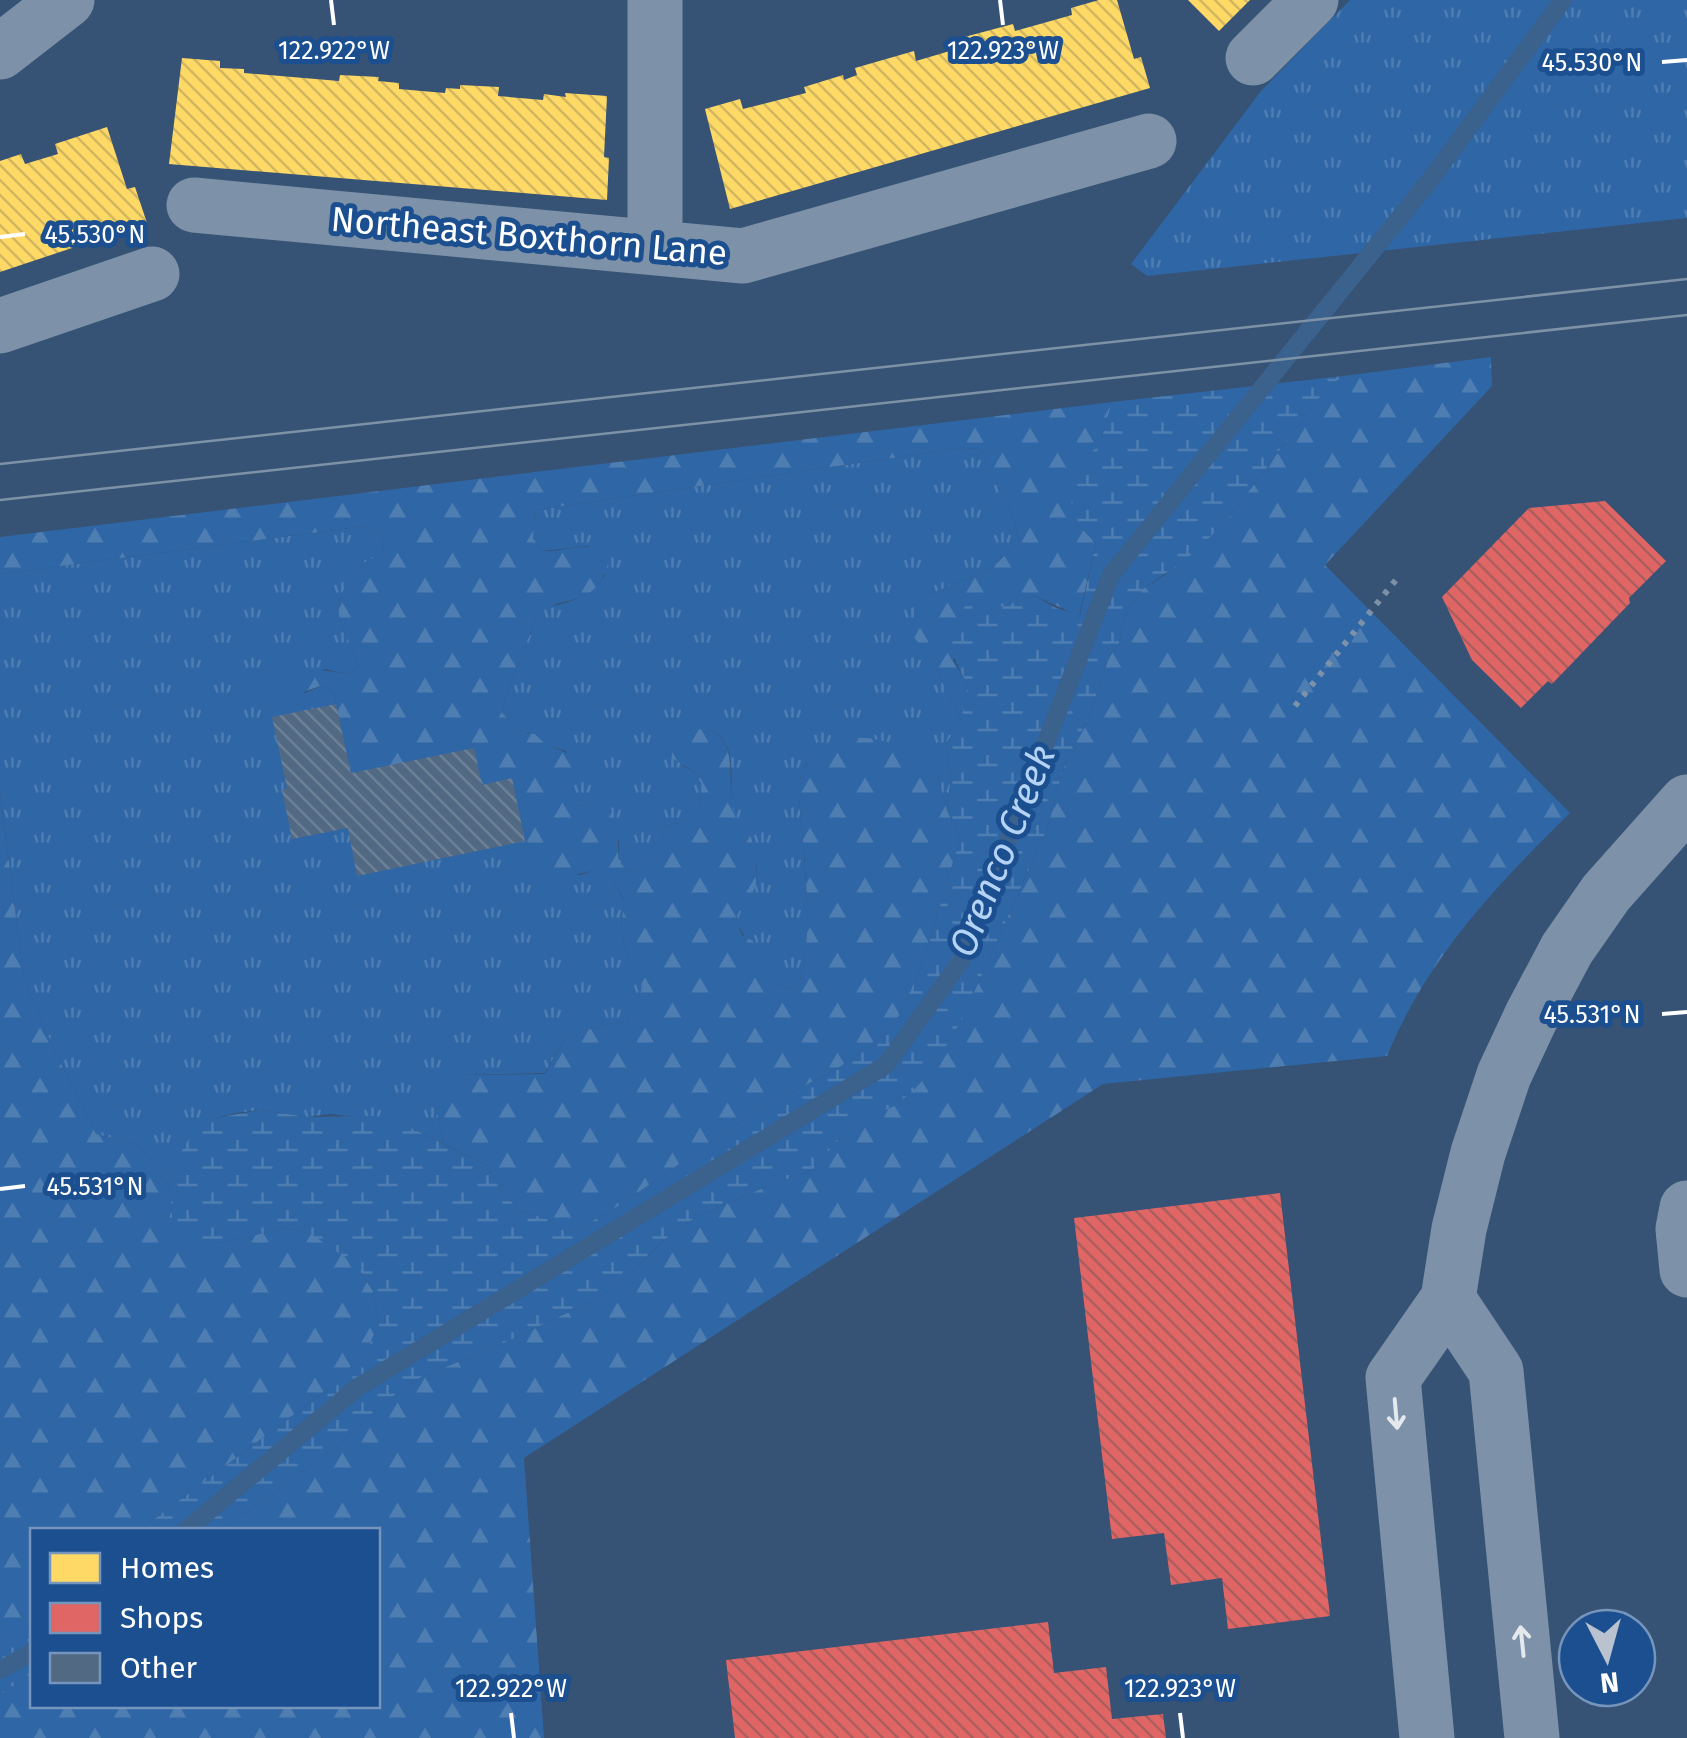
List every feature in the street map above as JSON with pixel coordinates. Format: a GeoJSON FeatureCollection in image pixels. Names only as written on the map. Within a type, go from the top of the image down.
{"type":"FeatureCollection","features":[{"type":"Feature","properties":{"kind":"street"},"geometry":{"type":"LineString","coordinates":[[0,52],[67,0]]}},
{"type":"Feature","properties":{"kind":"street"},"geometry":{"type":"LineString","coordinates":[[655,0],[655,247]]}},
{"type":"Feature","properties":{"kind":"street"},"geometry":{"type":"LineString","coordinates":[[1253,58],[1312,0]]}},
{"type":"Feature","properties":{"kind":"street","name":"Northeast Boxthorn Lane"},"geometry":{"type":"LineString","coordinates":[[194,205],[743,256],[1149,141]]}},
{"type":"Feature","properties":{"kind":"street"},"geometry":{"type":"LineString","coordinates":[[0,326],[152,274]]}},
{"type":"Feature","properties":{"kind":"street"},"geometry":{"type":"LineString","coordinates":[[1427,1738],[1393,1378],[1448,1298],[1459,1229],[1478,1152],[1504,1074],[1532,1014],[1606,892],[1687,802]]}},
{"type":"Feature","properties":{"kind":"street"},"geometry":{"type":"LineString","coordinates":[[1687,1208],[1682,1229],[1687,1270]]}},
{"type":"Feature","properties":{"kind":"street"},"geometry":{"type":"LineString","coordinates":[[1448,1298],[1496,1370],[1532,1738]]}},
{"type":"Feature","properties":{"kind":"path"},"geometry":{"type":"LineString","coordinates":[[1295,706],[1399,576]]}},
{"type":"Feature","properties":{"kind":"green space"},"geometry":{"type":"Polygon","coordinates":[[[1350,0],[1687,0],[1687,218],[1147,276],[1131,264],[1261,91],[1350,0]]]}},
{"type":"Feature","properties":{"kind":"green space"},"geometry":{"type":"Polygon","coordinates":[[[1491,357],[1492,386],[1325,565],[1570,813],[1490,896],[1443,955],[1387,1056],[1103,1084],[524,1458],[544,1738],[0,1738],[0,1694],[30,1675],[30,1708],[380,1708],[380,1528],[226,1528],[341,1443],[400,1390],[596,1299],[617,1285],[674,1231],[698,1216],[812,1170],[848,1129],[871,1117],[931,1071],[974,992],[1047,829],[1063,769],[1089,716],[1109,657],[1119,643],[1126,611],[1143,589],[1224,524],[1326,389],[1343,376],[1491,357]]]}},
{"type":"Feature","properties":{"kind":"green space"},"geometry":{"type":"Polygon","coordinates":[[[1343,376],[1326,389],[1224,524],[1185,560],[1143,589],[1126,611],[1119,643],[1109,657],[1089,716],[1063,769],[1047,829],[962,1019],[931,1071],[894,1106],[848,1129],[812,1170],[698,1216],[674,1231],[617,1285],[596,1299],[400,1390],[341,1443],[226,1528],[143,1528],[328,1389],[365,1353],[379,1325],[373,1291],[356,1265],[311,1234],[286,1228],[216,1244],[193,1245],[173,1220],[169,1186],[178,1157],[193,1132],[215,1118],[260,1110],[307,1117],[377,1116],[399,1122],[488,1166],[502,1192],[521,1212],[545,1218],[568,1234],[611,1211],[754,1113],[840,1067],[882,1036],[899,1016],[924,960],[960,839],[947,810],[951,777],[946,744],[961,719],[969,687],[954,654],[955,626],[967,603],[990,610],[1035,596],[1080,615],[1096,543],[1075,522],[1069,489],[1082,461],[1100,444],[1112,402],[1343,376]]]}},
{"type":"Feature","properties":{"kind":"green space"},"geometry":{"type":"Polygon","coordinates":[[[1112,402],[1100,444],[1082,461],[1075,522],[1096,543],[1079,616],[1035,596],[990,610],[953,660],[969,687],[961,720],[936,669],[910,631],[924,597],[993,567],[1019,542],[1012,516],[982,449],[961,448],[535,510],[533,538],[542,551],[586,547],[609,560],[603,577],[586,595],[556,604],[537,616],[502,713],[523,733],[535,734],[573,759],[580,776],[572,787],[573,804],[584,806],[606,798],[618,826],[618,858],[627,872],[648,861],[666,825],[689,818],[698,808],[701,783],[693,771],[672,758],[671,742],[678,731],[705,729],[720,736],[728,749],[733,806],[738,823],[751,837],[757,869],[755,886],[736,920],[742,935],[753,941],[765,971],[769,970],[775,984],[787,989],[798,986],[806,952],[799,792],[803,770],[815,754],[846,739],[868,738],[925,758],[934,764],[960,839],[924,960],[899,1016],[882,1036],[840,1067],[754,1113],[611,1211],[568,1234],[545,1218],[521,1212],[502,1192],[488,1166],[444,1144],[436,1107],[448,1081],[463,1075],[545,1074],[566,1036],[626,1022],[643,987],[630,966],[621,930],[624,900],[605,867],[574,875],[543,871],[528,844],[512,779],[482,784],[351,773],[333,692],[323,685],[281,700],[272,689],[297,672],[348,674],[358,669],[338,607],[342,593],[363,563],[384,553],[381,533],[365,526],[0,574],[0,537],[1112,402]]]}},
{"type":"Feature","properties":{"kind":"green space"},"geometry":{"type":"Polygon","coordinates":[[[961,448],[982,449],[1012,516],[1019,542],[993,567],[924,597],[911,631],[936,669],[961,720],[946,744],[951,777],[947,810],[934,764],[897,747],[871,740],[844,740],[823,749],[808,762],[799,793],[806,952],[798,986],[787,989],[775,984],[769,971],[765,971],[735,920],[757,871],[754,855],[733,813],[731,762],[720,736],[689,729],[683,766],[693,771],[701,783],[698,808],[689,818],[666,825],[648,861],[627,872],[618,858],[619,842],[595,799],[584,806],[573,804],[566,751],[544,744],[534,734],[523,733],[502,713],[537,616],[545,607],[586,594],[605,575],[588,546],[542,551],[533,538],[535,510],[961,448]]]}},
{"type":"Feature","properties":{"kind":"green space"},"geometry":{"type":"Polygon","coordinates":[[[365,526],[381,533],[384,554],[363,563],[342,593],[338,607],[358,669],[348,674],[324,669],[303,694],[323,685],[333,692],[351,773],[474,748],[512,778],[528,844],[543,871],[581,875],[605,866],[624,901],[621,930],[630,966],[643,987],[626,1022],[566,1036],[545,1073],[463,1075],[436,1107],[444,1144],[399,1122],[260,1110],[236,1113],[215,1118],[178,1157],[169,1186],[139,1145],[96,1134],[24,979],[0,792],[0,574],[365,526]]]}},
{"type":"Feature","properties":{"kind":"green space"},"geometry":{"type":"Polygon","coordinates":[[[0,792],[24,979],[96,1134],[139,1145],[169,1186],[173,1220],[216,1244],[286,1228],[311,1234],[334,1247],[356,1265],[373,1291],[379,1325],[365,1353],[328,1389],[143,1528],[30,1528],[30,1625],[0,1645],[0,792]]]}},
{"type":"Feature","properties":{"kind":"green space"},"geometry":{"type":"Polygon","coordinates":[[[30,1625],[30,1675],[0,1694],[0,1645],[30,1625]]]}},
{"type":"Feature","properties":{"kind":"building: Homes"},"geometry":{"type":"Polygon","coordinates":[[[1099,0],[1117,0],[1134,59],[1141,57],[1150,88],[730,209],[705,109],[740,99],[743,109],[806,93],[804,87],[843,75],[844,80],[857,75],[855,68],[914,51],[916,61],[960,48],[957,39],[1013,24],[1015,31],[1072,15],[1071,8],[1099,0]]]}},
{"type":"Feature","properties":{"kind":"building: Homes"},"geometry":{"type":"Polygon","coordinates":[[[1188,0],[1250,0],[1219,31],[1188,0]]]}},
{"type":"Feature","properties":{"kind":"building: Homes"},"geometry":{"type":"Polygon","coordinates":[[[182,58],[220,61],[220,68],[244,69],[244,73],[339,81],[340,75],[379,77],[378,81],[399,83],[399,89],[445,93],[446,88],[460,89],[460,85],[499,87],[498,96],[543,100],[544,94],[607,96],[607,200],[169,164],[182,58]]]}},
{"type":"Feature","properties":{"kind":"building: Homes"},"geometry":{"type":"Polygon","coordinates":[[[107,127],[127,189],[135,187],[147,223],[0,272],[0,161],[21,154],[25,164],[58,154],[55,144],[107,127]]]}},
{"type":"Feature","properties":{"kind":"building: Shops"},"geometry":{"type":"Polygon","coordinates":[[[1605,501],[1666,561],[1552,684],[1548,681],[1521,708],[1472,660],[1442,597],[1529,508],[1605,501]]]}},
{"type":"Feature","properties":{"kind":"building: Shops"},"geometry":{"type":"Polygon","coordinates":[[[1280,1193],[1330,1616],[1228,1629],[1222,1578],[1171,1585],[1164,1533],[1112,1539],[1074,1218],[1280,1193]]]}},
{"type":"Feature","properties":{"kind":"building: Shops"},"geometry":{"type":"Polygon","coordinates":[[[1048,1622],[1054,1673],[1106,1667],[1112,1719],[1163,1714],[1166,1738],[735,1738],[726,1660],[1048,1622]]]}},
{"type":"Feature","properties":{"kind":"building: Other"},"geometry":{"type":"Polygon","coordinates":[[[336,704],[351,773],[474,748],[482,785],[512,778],[525,841],[357,876],[348,828],[292,839],[282,790],[287,788],[272,717],[336,704]]]}},
{"type":"Feature","properties":{"kind":"waterway","name":"Orenco Creek"},"geometry":{"type":"LineString","coordinates":[[188,1528],[358,1387],[886,1065],[961,961],[1111,575],[1430,180],[1563,0]]}},
{"type":"Feature","properties":{"kind":"waterway","name":"Orenco Creek"},"geometry":{"type":"LineString","coordinates":[[0,1670],[30,1653]]}},
{"type":"Feature","properties":{"kind":"tram line"},"geometry":{"type":"LineString","coordinates":[[0,464],[1687,279]]}},
{"type":"Feature","properties":{"kind":"tram line"},"geometry":{"type":"LineString","coordinates":[[0,500],[1687,315]]}}]}
